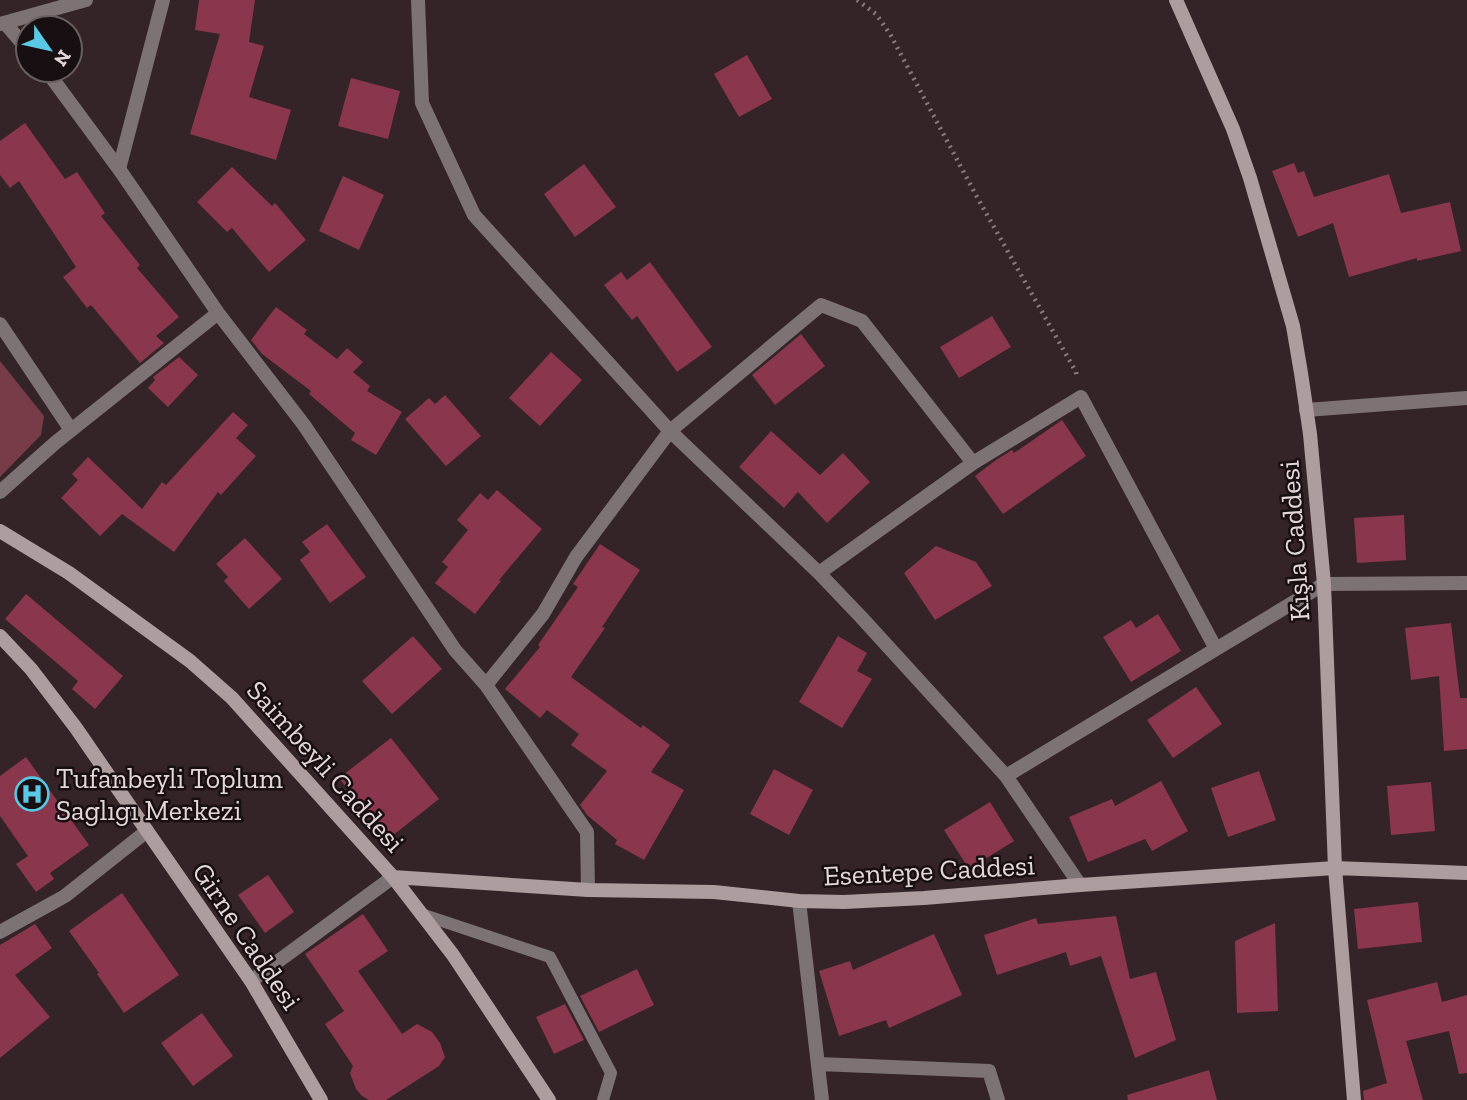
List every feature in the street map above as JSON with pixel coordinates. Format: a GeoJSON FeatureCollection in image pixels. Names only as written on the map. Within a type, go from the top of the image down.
{"type":"FeatureCollection","features":[{"type":"Feature","properties":{"kind":"street"},"geometry":{"type":"LineString","coordinates":[[2,23],[86,0]]}},
{"type":"Feature","properties":{"kind":"street"},"geometry":{"type":"LineString","coordinates":[[119,169],[163,0]]}},
{"type":"Feature","properties":{"kind":"street"},"geometry":{"type":"LineString","coordinates":[[418,0],[422,103],[474,215],[670,431],[819,573],[1006,776],[1080,886]]}},
{"type":"Feature","properties":{"kind":"street","name":"Kışla Caddesi"},"geometry":{"type":"LineString","coordinates":[[1177,0],[1233,129],[1254,189],[1293,326],[1310,433],[1324,584],[1335,868],[1354,1100]]}},
{"type":"Feature","properties":{"kind":"street"},"geometry":{"type":"LineString","coordinates":[[56,84],[119,169],[218,313],[304,425],[455,650],[486,685],[587,832],[588,890]]}},
{"type":"Feature","properties":{"kind":"street"},"geometry":{"type":"LineString","coordinates":[[486,685],[543,614],[576,557],[670,431],[821,305],[862,321],[974,463]]}},
{"type":"Feature","properties":{"kind":"street"},"geometry":{"type":"LineString","coordinates":[[0,492],[71,430],[218,313]]}},
{"type":"Feature","properties":{"kind":"street"},"geometry":{"type":"LineString","coordinates":[[0,324],[71,430]]}},
{"type":"Feature","properties":{"kind":"street"},"geometry":{"type":"LineString","coordinates":[[819,573],[974,463],[1081,397],[1216,649]]}},
{"type":"Feature","properties":{"kind":"street"},"geometry":{"type":"LineString","coordinates":[[1306,410],[1467,398]]}},
{"type":"Feature","properties":{"kind":"street","name":"Saimbeyli Caddesi"},"geometry":{"type":"LineString","coordinates":[[0,531],[69,573],[190,661],[233,698],[393,877],[453,955],[549,1100]]}},
{"type":"Feature","properties":{"kind":"street"},"geometry":{"type":"LineString","coordinates":[[1006,776],[1324,584],[1467,583]]}},
{"type":"Feature","properties":{"kind":"street","name":"Girne Caddesi"},"geometry":{"type":"LineString","coordinates":[[0,636],[31,669],[76,728],[251,981],[318,1098]]}},
{"type":"Feature","properties":{"kind":"street"},"geometry":{"type":"LineString","coordinates":[[0,932],[65,896],[147,831]]}},
{"type":"Feature","properties":{"kind":"street","name":"Esentepe Caddesi"},"geometry":{"type":"LineString","coordinates":[[393,877],[588,890],[714,892],[799,901],[844,902],[1335,868],[1467,873]]}},
{"type":"Feature","properties":{"kind":"street"},"geometry":{"type":"LineString","coordinates":[[251,981],[393,877]]}},
{"type":"Feature","properties":{"kind":"street"},"geometry":{"type":"LineString","coordinates":[[799,901],[822,1100]]}},
{"type":"Feature","properties":{"kind":"street"},"geometry":{"type":"LineString","coordinates":[[819,1064],[989,1071],[998,1100]]}},
{"type":"Feature","properties":{"kind":"lane"},"geometry":{"type":"LineString","coordinates":[[421,914],[550,957],[611,1073],[603,1100]]}},
{"type":"Feature","properties":{"kind":"path"},"geometry":{"type":"LineString","coordinates":[[857,0],[876,14],[890,34],[977,197],[1076,372],[1081,397]]}},
{"type":"Feature","properties":{"kind":"shaded area"},"geometry":{"type":"Polygon","coordinates":[[[0,361],[44,416],[41,435],[0,477],[0,361]]]}},
{"type":"Feature","properties":{"kind":"building"},"geometry":{"type":"Polygon","coordinates":[[[199,0],[255,0],[249,42],[264,46],[249,97],[291,110],[276,160],[190,134],[220,34],[195,30],[199,0]]]}},
{"type":"Feature","properties":{"kind":"building"},"geometry":{"type":"Polygon","coordinates":[[[747,55],[772,99],[739,117],[714,74],[747,55]]]}},
{"type":"Feature","properties":{"kind":"building"},"geometry":{"type":"Polygon","coordinates":[[[351,78],[400,91],[388,139],[338,126],[351,78]]]}},
{"type":"Feature","properties":{"kind":"building"},"geometry":{"type":"Polygon","coordinates":[[[25,123],[65,179],[77,172],[105,213],[101,216],[140,265],[137,268],[179,317],[156,336],[164,343],[140,363],[91,305],[87,308],[63,277],[76,267],[19,181],[10,188],[0,175],[0,141],[25,123]]]}},
{"type":"Feature","properties":{"kind":"building"},"geometry":{"type":"Polygon","coordinates":[[[1294,163],[1298,173],[1304,171],[1314,197],[1389,174],[1401,213],[1450,202],[1461,251],[1417,261],[1417,258],[1349,277],[1333,223],[1298,237],[1272,171],[1294,163]]]}},
{"type":"Feature","properties":{"kind":"building"},"geometry":{"type":"Polygon","coordinates":[[[584,164],[616,207],[575,237],[544,194],[584,164]]]}},
{"type":"Feature","properties":{"kind":"building"},"geometry":{"type":"Polygon","coordinates":[[[232,167],[272,206],[275,203],[306,240],[269,272],[232,228],[227,232],[197,202],[232,167]]]}},
{"type":"Feature","properties":{"kind":"building"},"geometry":{"type":"Polygon","coordinates":[[[343,176],[384,195],[359,250],[319,231],[343,176]]]}},
{"type":"Feature","properties":{"kind":"building"},"geometry":{"type":"Polygon","coordinates":[[[650,262],[712,347],[677,372],[637,316],[632,320],[604,285],[621,272],[627,280],[650,262]]]}},
{"type":"Feature","properties":{"kind":"building"},"geometry":{"type":"Polygon","coordinates":[[[276,307],[307,330],[304,334],[337,359],[347,348],[363,362],[353,372],[370,386],[367,391],[402,412],[376,455],[351,440],[355,433],[309,394],[311,391],[262,354],[251,340],[276,307]]]}},
{"type":"Feature","properties":{"kind":"building"},"geometry":{"type":"Polygon","coordinates":[[[992,316],[1011,347],[959,378],[940,347],[992,316]]]}},
{"type":"Feature","properties":{"kind":"building"},"geometry":{"type":"Polygon","coordinates":[[[801,334],[825,366],[775,405],[752,375],[801,334]]]}},
{"type":"Feature","properties":{"kind":"building"},"geometry":{"type":"Polygon","coordinates":[[[551,352],[582,380],[540,426],[509,398],[551,352]]]}},
{"type":"Feature","properties":{"kind":"building"},"geometry":{"type":"Polygon","coordinates":[[[179,357],[198,375],[168,407],[148,388],[155,380],[153,377],[179,357]]]}},
{"type":"Feature","properties":{"kind":"building"},"geometry":{"type":"Polygon","coordinates":[[[445,395],[481,436],[446,466],[405,419],[429,398],[435,404],[445,395]]]}},
{"type":"Feature","properties":{"kind":"building"},"geometry":{"type":"Polygon","coordinates":[[[233,412],[248,425],[236,438],[256,456],[221,495],[218,492],[174,552],[122,514],[100,536],[61,498],[78,480],[72,474],[88,457],[142,509],[162,482],[166,485],[233,412]]]}},
{"type":"Feature","properties":{"kind":"building"},"geometry":{"type":"Polygon","coordinates":[[[1062,420],[1086,456],[1003,514],[975,476],[1062,420]]]}},
{"type":"Feature","properties":{"kind":"building"},"geometry":{"type":"Polygon","coordinates":[[[771,431],[820,475],[843,453],[870,482],[827,523],[798,492],[784,508],[739,467],[771,431]]]}},
{"type":"Feature","properties":{"kind":"building"},"geometry":{"type":"Polygon","coordinates":[[[497,490],[542,529],[499,580],[501,581],[475,614],[435,583],[448,567],[442,562],[468,530],[457,520],[480,493],[488,500],[497,490]]]}},
{"type":"Feature","properties":{"kind":"building"},"geometry":{"type":"Polygon","coordinates":[[[1404,515],[1406,560],[1357,563],[1354,518],[1404,515]]]}},
{"type":"Feature","properties":{"kind":"building"},"geometry":{"type":"Polygon","coordinates":[[[327,524],[366,577],[330,603],[300,560],[310,552],[302,542],[327,524]]]}},
{"type":"Feature","properties":{"kind":"building"},"geometry":{"type":"Polygon","coordinates":[[[245,538],[282,579],[249,609],[224,581],[228,577],[216,564],[245,538]]]}},
{"type":"Feature","properties":{"kind":"building"},"geometry":{"type":"Polygon","coordinates":[[[600,544],[640,570],[571,677],[641,728],[643,725],[670,745],[651,772],[684,790],[644,860],[615,844],[617,840],[587,815],[580,805],[607,771],[571,745],[579,734],[547,710],[540,718],[505,689],[540,647],[538,645],[578,587],[573,584],[600,544]]]}},
{"type":"Feature","properties":{"kind":"building"},"geometry":{"type":"Polygon","coordinates":[[[936,546],[976,562],[992,586],[935,620],[904,573],[936,546]]]}},
{"type":"Feature","properties":{"kind":"building"},"geometry":{"type":"Polygon","coordinates":[[[26,594],[123,676],[95,709],[72,689],[78,681],[5,619],[26,594]]]}},
{"type":"Feature","properties":{"kind":"building"},"geometry":{"type":"Polygon","coordinates":[[[1158,614],[1181,651],[1131,682],[1103,637],[1131,620],[1136,628],[1158,614]]]}},
{"type":"Feature","properties":{"kind":"building"},"geometry":{"type":"Polygon","coordinates":[[[1451,623],[1460,698],[1467,698],[1467,749],[1444,751],[1439,676],[1411,680],[1405,628],[1451,623]]]}},
{"type":"Feature","properties":{"kind":"building"},"geometry":{"type":"Polygon","coordinates":[[[413,636],[442,669],[392,714],[362,681],[413,636]]]}},
{"type":"Feature","properties":{"kind":"building"},"geometry":{"type":"Polygon","coordinates":[[[838,636],[867,653],[857,671],[872,679],[842,728],[799,702],[838,636]]]}},
{"type":"Feature","properties":{"kind":"building"},"geometry":{"type":"Polygon","coordinates":[[[1196,687],[1222,724],[1173,758],[1147,720],[1196,687]]]}},
{"type":"Feature","properties":{"kind":"building"},"geometry":{"type":"Polygon","coordinates":[[[391,738],[439,799],[387,840],[339,778],[391,738]]]}},
{"type":"Feature","properties":{"kind":"building"},"geometry":{"type":"Polygon","coordinates":[[[26,757],[89,845],[50,873],[54,879],[36,892],[16,864],[28,856],[0,816],[0,776],[26,757]]]}},
{"type":"Feature","properties":{"kind":"building"},"geometry":{"type":"Polygon","coordinates":[[[774,769],[813,790],[789,835],[750,814],[774,769]]]}},
{"type":"Feature","properties":{"kind":"building"},"geometry":{"type":"Polygon","coordinates":[[[1259,771],[1276,820],[1228,837],[1211,788],[1259,771]]]}},
{"type":"Feature","properties":{"kind":"building"},"geometry":{"type":"Polygon","coordinates":[[[1161,781],[1188,831],[1152,851],[1145,839],[1088,862],[1069,817],[1112,799],[1115,806],[1161,781]]]}},
{"type":"Feature","properties":{"kind":"building"},"geometry":{"type":"Polygon","coordinates":[[[1431,782],[1435,831],[1391,835],[1387,786],[1431,782]]]}},
{"type":"Feature","properties":{"kind":"building"},"geometry":{"type":"Polygon","coordinates":[[[990,802],[1014,841],[969,869],[944,830],[990,802]]]}},
{"type":"Feature","properties":{"kind":"building"},"geometry":{"type":"Polygon","coordinates":[[[268,875],[294,912],[265,933],[238,895],[268,875]]]}},
{"type":"Feature","properties":{"kind":"building"},"geometry":{"type":"Polygon","coordinates":[[[122,893],[179,975],[124,1013],[69,931],[122,893]]]}},
{"type":"Feature","properties":{"kind":"building"},"geometry":{"type":"Polygon","coordinates":[[[1418,902],[1422,942],[1358,949],[1354,909],[1418,902]]]}},
{"type":"Feature","properties":{"kind":"building"},"geometry":{"type":"Polygon","coordinates":[[[363,914],[388,951],[358,971],[402,1034],[417,1024],[432,1032],[445,1057],[439,1066],[386,1100],[369,1100],[356,1089],[350,1073],[353,1066],[325,1024],[344,1011],[305,954],[363,914]]]}},
{"type":"Feature","properties":{"kind":"building"},"geometry":{"type":"Polygon","coordinates":[[[1116,916],[1130,979],[1156,972],[1176,1040],[1135,1058],[1101,956],[1070,966],[1066,952],[997,975],[984,935],[1036,918],[1038,924],[1116,916]]]}},
{"type":"Feature","properties":{"kind":"building"},"geometry":{"type":"Polygon","coordinates":[[[1275,923],[1278,1011],[1237,1013],[1235,941],[1275,923]]]}},
{"type":"Feature","properties":{"kind":"building"},"geometry":{"type":"Polygon","coordinates":[[[35,924],[52,948],[15,975],[50,1017],[0,1058],[0,945],[35,924]]]}},
{"type":"Feature","properties":{"kind":"building"},"geometry":{"type":"Polygon","coordinates":[[[934,934],[962,995],[889,1028],[886,1020],[839,1036],[819,971],[850,961],[853,970],[934,934]]]}},
{"type":"Feature","properties":{"kind":"building"},"geometry":{"type":"Polygon","coordinates":[[[637,969],[654,1005],[599,1032],[580,996],[637,969]]]}},
{"type":"Feature","properties":{"kind":"building"},"geometry":{"type":"Polygon","coordinates":[[[1437,982],[1442,1002],[1467,995],[1467,1073],[1459,1074],[1449,1031],[1406,1041],[1423,1100],[1364,1100],[1363,1091],[1387,1083],[1367,1000],[1437,982]]]}},
{"type":"Feature","properties":{"kind":"building"},"geometry":{"type":"Polygon","coordinates":[[[565,1004],[584,1040],[554,1054],[536,1017],[565,1004]]]}},
{"type":"Feature","properties":{"kind":"building"},"geometry":{"type":"Polygon","coordinates":[[[202,1013],[233,1056],[193,1086],[161,1043],[202,1013]]]}},
{"type":"Feature","properties":{"kind":"building"},"geometry":{"type":"Polygon","coordinates":[[[1209,1070],[1217,1100],[1128,1100],[1127,1095],[1209,1070]]]}},
{"type":"Feature","properties":{"kind":"place","name":"Tufanbeyli Toplum Saglıgı Merkezi"},"geometry":{"type":"Point","coordinates":[32,794]}}]}
